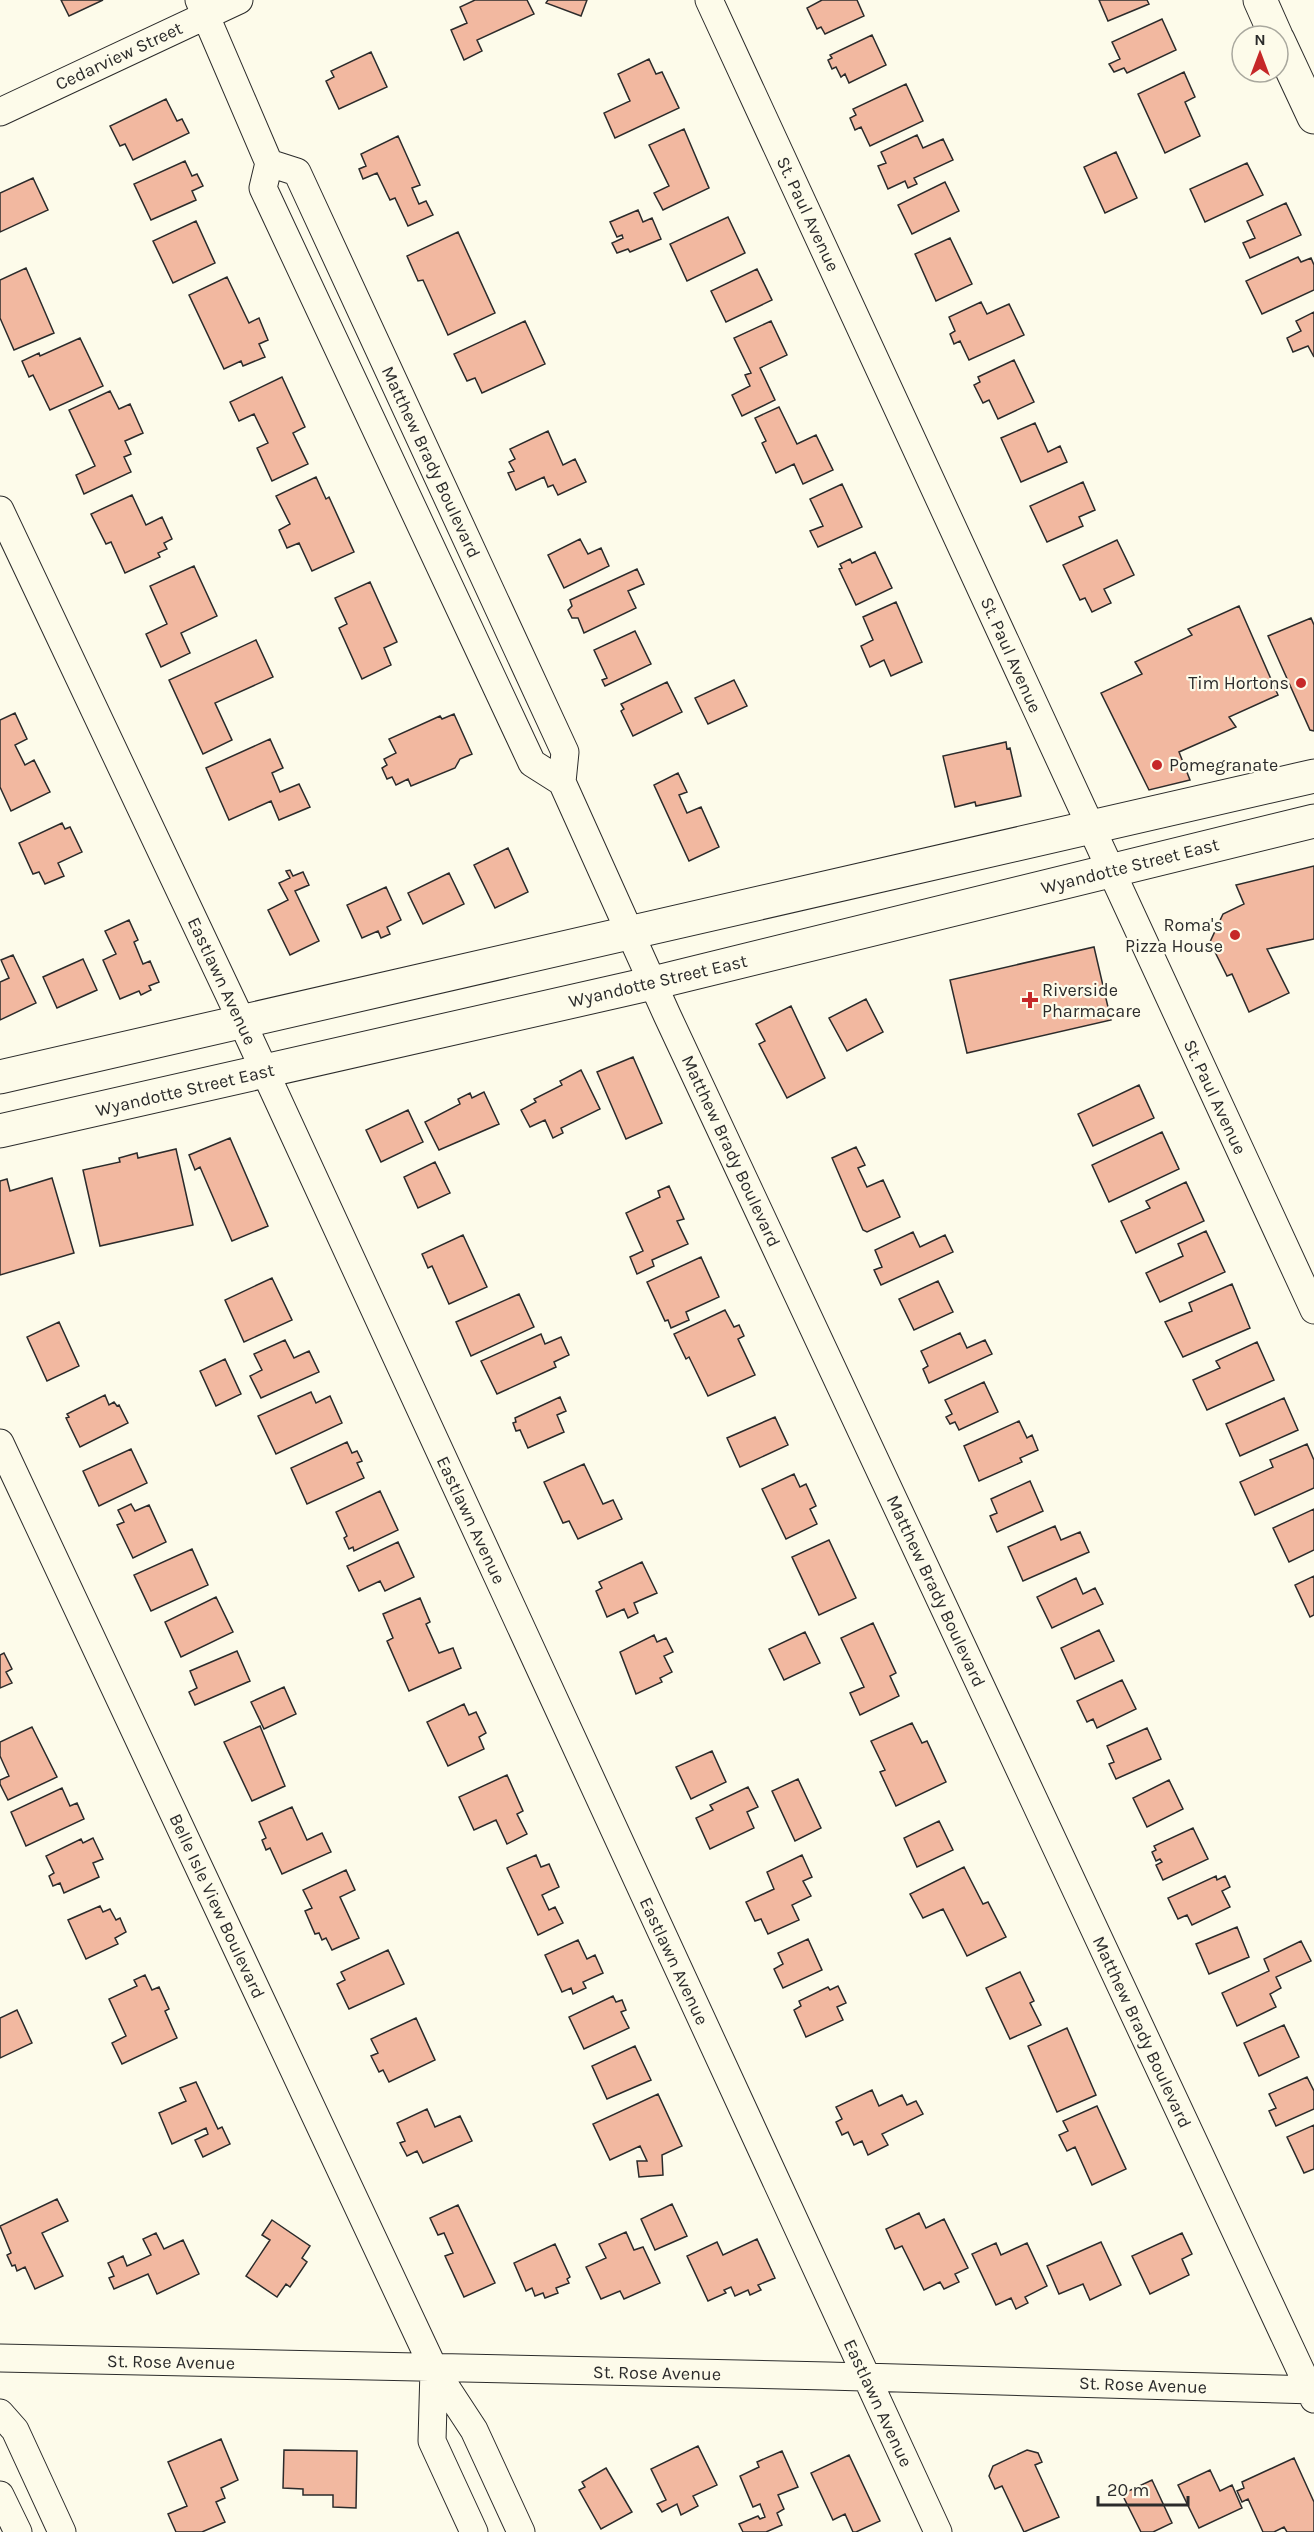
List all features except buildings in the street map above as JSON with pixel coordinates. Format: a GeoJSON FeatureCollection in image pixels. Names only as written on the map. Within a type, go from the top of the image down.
{"type":"FeatureCollection","features":[{"type":"Feature","properties":{"kind":"main road"},"geometry":{"type":"LineString","coordinates":[[1260,0],[1271,24]]}},
{"type":"Feature","properties":{"kind":"main road"},"geometry":{"type":"LineString","coordinates":[[1290,66],[1314,117]]}},
{"type":"Feature","properties":{"kind":"main road"},"geometry":{"type":"LineString","coordinates":[[0,1077],[1091,829],[1314,776]]}},
{"type":"Feature","properties":{"kind":"main road","name":"Wyandotte Street East"},"geometry":{"type":"LineString","coordinates":[[0,1131],[653,983],[1314,821]]}},
{"type":"Feature","properties":{"kind":"street","name":"Cedarview Street"},"geometry":{"type":"LineString","coordinates":[[0,112],[202,8],[239,0]]}},
{"type":"Feature","properties":{"kind":"street","name":"St. Paul Avenue"},"geometry":{"type":"LineString","coordinates":[[709,0],[1314,1310]]}},
{"type":"Feature","properties":{"kind":"street"},"geometry":{"type":"LineString","coordinates":[[202,8],[269,163]]}},
{"type":"Feature","properties":{"kind":"street","name":"Matthew Brady Boulevard"},"geometry":{"type":"LineString","coordinates":[[562,782],[532,763],[263,189],[269,163],[297,172],[302,182],[565,752],[562,782],[653,983],[1313,2393]]}},
{"type":"Feature","properties":{"kind":"street","name":"Eastlawn Avenue"},"geometry":{"type":"LineString","coordinates":[[0,510],[242,1022],[938,2532]]}},
{"type":"Feature","properties":{"kind":"street","name":"Belle Isle View Boulevard"},"geometry":{"type":"LineString","coordinates":[[0,1443],[434,2369],[474,2430],[521,2532]]}},
{"type":"Feature","properties":{"kind":"street","name":"St. Rose Avenue"},"geometry":{"type":"LineString","coordinates":[[0,2358],[865,2377],[1313,2393]]}},
{"type":"Feature","properties":{"kind":"street","name":"Belle Isle View Boulevard"},"geometry":{"type":"LineString","coordinates":[[434,2369],[432,2441],[474,2532]]}},
{"type":"Feature","properties":{"kind":"street"},"geometry":{"type":"LineString","coordinates":[[0,2413],[15,2430],[62,2532]]}},
{"type":"Feature","properties":{"kind":"street"},"geometry":{"type":"LineString","coordinates":[[0,2495],[18,2532]]}},
{"type":"Feature","properties":{"kind":"place","name":"Tim Hortons"},"geometry":{"type":"Point","coordinates":[1301,683]}},
{"type":"Feature","properties":{"kind":"place","name":"Pomegranate"},"geometry":{"type":"Point","coordinates":[1157,765]}},
{"type":"Feature","properties":{"kind":"place","name":"Roma's Pizza House"},"geometry":{"type":"Point","coordinates":[1235,935]}},
{"type":"Feature","properties":{"kind":"place","name":"Riverside Pharmacare"},"geometry":{"type":"Point","coordinates":[1030,1000]}}]}
